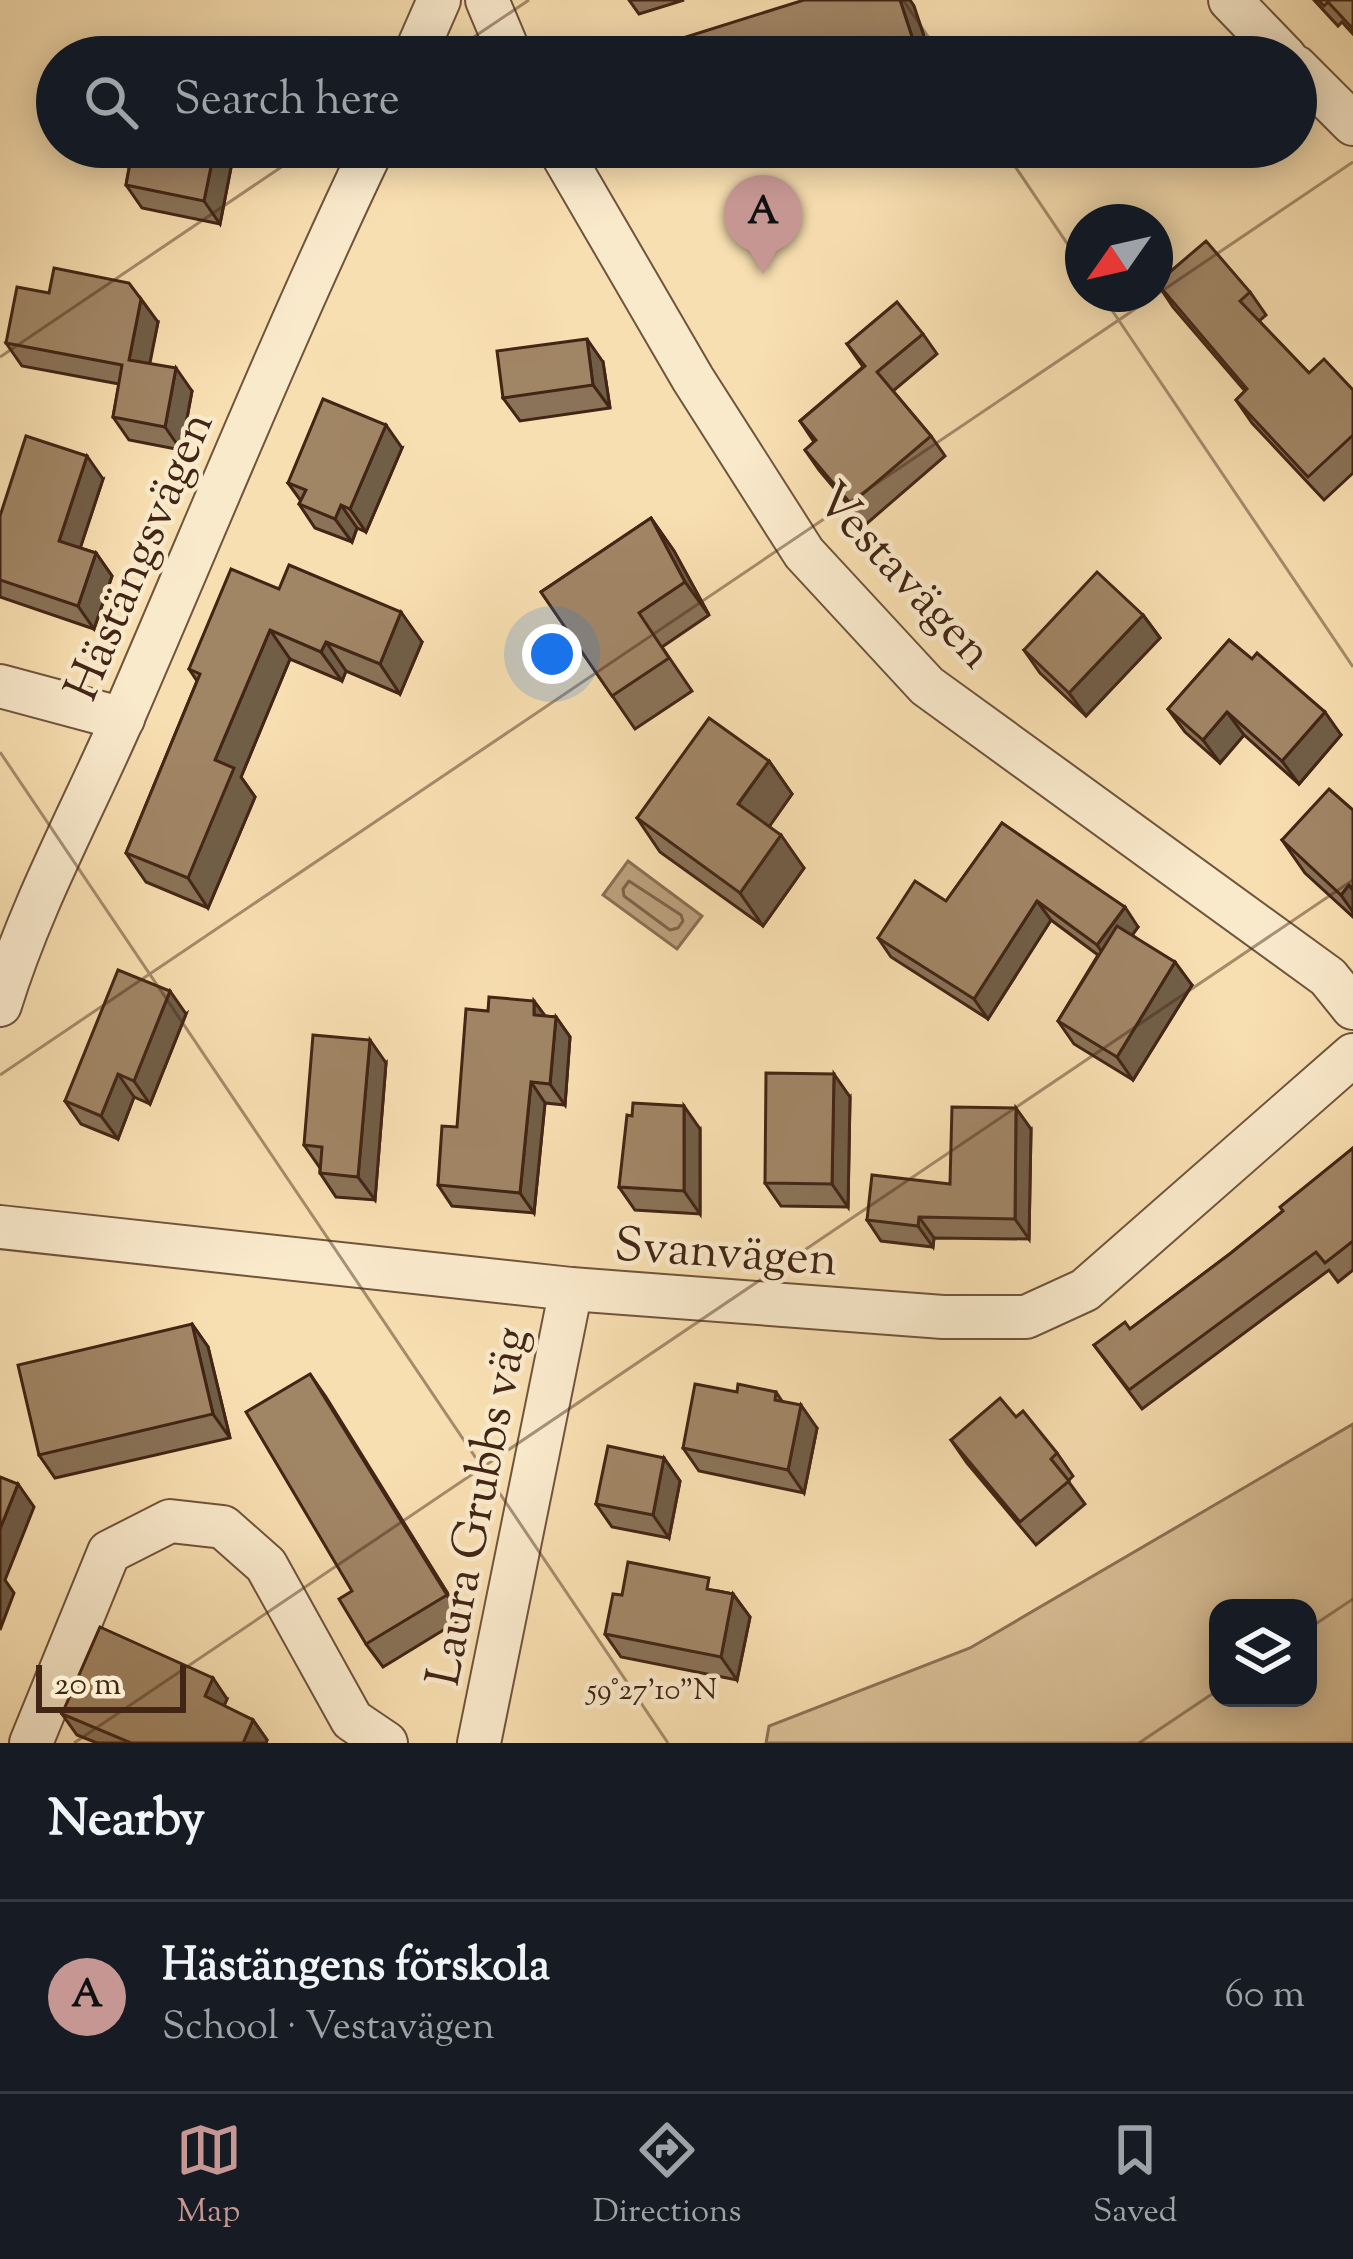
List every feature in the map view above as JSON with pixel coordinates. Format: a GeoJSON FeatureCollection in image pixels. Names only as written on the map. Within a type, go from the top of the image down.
{"type":"FeatureCollection","features":[{"type":"Feature","properties":{"kind":"street"},"geometry":{"type":"LineString","coordinates":[[424,36],[440,0]]}},
{"type":"Feature","properties":{"kind":"street"},"geometry":{"type":"LineString","coordinates":[[487,0],[502,36]]}},
{"type":"Feature","properties":{"kind":"street"},"geometry":{"type":"LineString","coordinates":[[1230,0],[1265,36]]}},
{"type":"Feature","properties":{"kind":"street"},"geometry":{"type":"LineString","coordinates":[[1317,89],[1353,124]]}},
{"type":"Feature","properties":{"kind":"street","name":"Hästängsvägen"},"geometry":{"type":"LineString","coordinates":[[0,1005],[16,953],[363,168]]}},
{"type":"Feature","properties":{"kind":"street","name":"Vestavägen"},"geometry":{"type":"LineString","coordinates":[[570,168],[693,379],[804,553],[927,686],[1328,977],[1353,1009]]}},
{"type":"Feature","properties":{"kind":"street"},"geometry":{"type":"LineString","coordinates":[[0,686],[123,719]]}},
{"type":"Feature","properties":{"kind":"street","name":"Svanvägen"},"geometry":{"type":"LineString","coordinates":[[0,1227],[571,1289],[943,1317],[1027,1317],[1084,1290],[1353,1055]]}},
{"type":"Feature","properties":{"kind":"street","name":"Laura Grubbs väg"},"geometry":{"type":"LineString","coordinates":[[479,1743],[571,1289]]}},
{"type":"Feature","properties":{"kind":"street","name":"Laura Grubbs väg"},"geometry":{"type":"LineString","coordinates":[[31,1743],[109,1552],[170,1521],[223,1526],[266,1565],[352,1720],[386,1743]]}},
{"type":"Feature","properties":{"kind":"shaded area"},"geometry":{"type":"Polygon","coordinates":[[[1353,1424],[1353,1743],[766,1743],[769,1726],[970,1648],[1353,1424]]]}},
{"type":"Feature","properties":{"kind":"water"},"geometry":{"type":"Polygon","coordinates":[[[628,861],[702,916],[677,949],[603,895],[628,861]]]}},
{"type":"Feature","properties":{"kind":"building"},"geometry":{"type":"Polygon","coordinates":[[[804,0],[900,0],[912,36],[689,36],[804,0]]]}},
{"type":"Feature","properties":{"kind":"building"},"geometry":{"type":"Polygon","coordinates":[[[1318,0],[1353,0],[1353,29],[1328,2],[1324,6],[1318,0]]]}},
{"type":"Feature","properties":{"kind":"building"},"geometry":{"type":"Polygon","coordinates":[[[129,168],[211,168],[204,201],[126,185],[129,168]]]}},
{"type":"Feature","properties":{"kind":"building"},"geometry":{"type":"Polygon","coordinates":[[[1206,241],[1250,292],[1240,301],[1309,373],[1324,359],[1353,390],[1353,435],[1308,477],[1236,400],[1247,389],[1173,302],[1173,269],[1206,241]]]}},
{"type":"Feature","properties":{"kind":"building"},"geometry":{"type":"Polygon","coordinates":[[[54,268],[129,283],[141,299],[129,360],[176,368],[165,427],[113,417],[122,365],[6,343],[17,287],[49,293],[54,268]]]}},
{"type":"Feature","properties":{"kind":"building"},"geometry":{"type":"Polygon","coordinates":[[[897,302],[923,334],[877,372],[931,436],[851,504],[805,450],[816,440],[800,421],[865,366],[847,344],[897,302]]]}},
{"type":"Feature","properties":{"kind":"building"},"geometry":{"type":"Polygon","coordinates":[[[587,339],[593,385],[503,398],[497,351],[587,339]]]}},
{"type":"Feature","properties":{"kind":"building"},"geometry":{"type":"Polygon","coordinates":[[[323,399],[386,425],[350,509],[341,505],[335,519],[299,504],[306,490],[288,483],[323,399]]]}},
{"type":"Feature","properties":{"kind":"building"},"geometry":{"type":"Polygon","coordinates":[[[26,436],[87,456],[59,541],[96,553],[78,606],[0,580],[0,516],[26,436]]]}},
{"type":"Feature","properties":{"kind":"building"},"geometry":{"type":"Polygon","coordinates":[[[651,518],[685,582],[639,613],[669,658],[612,696],[541,592],[651,518]]]}},
{"type":"Feature","properties":{"kind":"building"},"geometry":{"type":"Polygon","coordinates":[[[289,565],[401,612],[380,664],[326,642],[321,652],[270,630],[215,760],[234,768],[188,878],[126,853],[200,674],[189,669],[231,569],[279,589],[289,565]]]}},
{"type":"Feature","properties":{"kind":"building"},"geometry":{"type":"Polygon","coordinates":[[[1097,572],[1143,615],[1069,693],[1024,650],[1097,572]]]}},
{"type":"Feature","properties":{"kind":"building"},"geometry":{"type":"Polygon","coordinates":[[[1229,640],[1252,659],[1257,653],[1325,712],[1282,761],[1227,712],[1203,740],[1168,709],[1229,640]]]}},
{"type":"Feature","properties":{"kind":"building"},"geometry":{"type":"Polygon","coordinates":[[[709,718],[769,761],[738,804],[781,835],[740,893],[637,818],[709,718]]]}},
{"type":"Feature","properties":{"kind":"building"},"geometry":{"type":"Polygon","coordinates":[[[1329,789],[1353,810],[1353,889],[1349,885],[1341,895],[1282,840],[1329,789]]]}},
{"type":"Feature","properties":{"kind":"building"},"geometry":{"type":"Polygon","coordinates":[[[1002,823],[1125,907],[1097,945],[1037,901],[974,999],[878,938],[915,881],[946,901],[1002,823]]]}},
{"type":"Feature","properties":{"kind":"building"},"geometry":{"type":"Polygon","coordinates":[[[1117,926],[1175,962],[1117,1057],[1058,1021],[1117,926]]]}},
{"type":"Feature","properties":{"kind":"building"},"geometry":{"type":"Polygon","coordinates":[[[118,970],[170,991],[134,1081],[118,1074],[101,1116],[65,1101],[118,970]]]}},
{"type":"Feature","properties":{"kind":"building"},"geometry":{"type":"Polygon","coordinates":[[[489,997],[534,1001],[534,1015],[556,1017],[550,1084],[531,1082],[520,1193],[438,1185],[442,1126],[457,1127],[466,1009],[488,1011],[489,997]]]}},
{"type":"Feature","properties":{"kind":"building"},"geometry":{"type":"Polygon","coordinates":[[[313,1035],[370,1040],[358,1177],[320,1173],[322,1147],[304,1145],[313,1035]]]}},
{"type":"Feature","properties":{"kind":"building"},"geometry":{"type":"Polygon","coordinates":[[[766,1073],[834,1074],[832,1184],[765,1183],[766,1073]]]}},
{"type":"Feature","properties":{"kind":"building"},"geometry":{"type":"Polygon","coordinates":[[[633,1103],[684,1106],[684,1191],[619,1187],[627,1115],[632,1116],[633,1103]]]}},
{"type":"Feature","properties":{"kind":"building"},"geometry":{"type":"Polygon","coordinates":[[[952,1107],[1016,1108],[1015,1219],[919,1217],[918,1226],[867,1220],[872,1175],[950,1184],[952,1107]]]}},
{"type":"Feature","properties":{"kind":"building"},"geometry":{"type":"Polygon","coordinates":[[[1353,1148],[1353,1241],[1325,1263],[1316,1252],[1129,1390],[1094,1345],[1125,1322],[1130,1329],[1231,1253],[1353,1148]]]}},
{"type":"Feature","properties":{"kind":"building"},"geometry":{"type":"Polygon","coordinates":[[[192,1324],[213,1414],[39,1455],[18,1365],[192,1324]]]}},
{"type":"Feature","properties":{"kind":"building"},"geometry":{"type":"Polygon","coordinates":[[[310,1374],[447,1595],[366,1644],[339,1599],[352,1591],[246,1412],[310,1374]]]}},
{"type":"Feature","properties":{"kind":"building"},"geometry":{"type":"Polygon","coordinates":[[[695,1384],[737,1392],[738,1384],[776,1392],[775,1400],[801,1405],[788,1470],[683,1448],[695,1384]]]}},
{"type":"Feature","properties":{"kind":"building"},"geometry":{"type":"Polygon","coordinates":[[[1000,1398],[1016,1417],[1023,1411],[1057,1453],[1051,1459],[1069,1481],[1020,1522],[951,1440],[1000,1398]]]}},
{"type":"Feature","properties":{"kind":"building"},"geometry":{"type":"Polygon","coordinates":[[[608,1446],[664,1458],[653,1515],[596,1504],[608,1446]]]}},
{"type":"Feature","properties":{"kind":"building"},"geometry":{"type":"Polygon","coordinates":[[[0,1477],[18,1484],[0,1529],[0,1477]]]}},
{"type":"Feature","properties":{"kind":"building"},"geometry":{"type":"Polygon","coordinates":[[[628,1562],[709,1578],[707,1589],[733,1594],[721,1657],[605,1634],[613,1594],[622,1595],[628,1562]]]}},
{"type":"Feature","properties":{"kind":"building"},"geometry":{"type":"Polygon","coordinates":[[[100,1627],[213,1678],[205,1696],[253,1720],[243,1743],[131,1743],[62,1714],[100,1627]]]}},
{"type":"Feature","properties":{"kind":"place","name":"Hästängens förskola"},"geometry":{"type":"Point","coordinates":[763,274]}}]}
